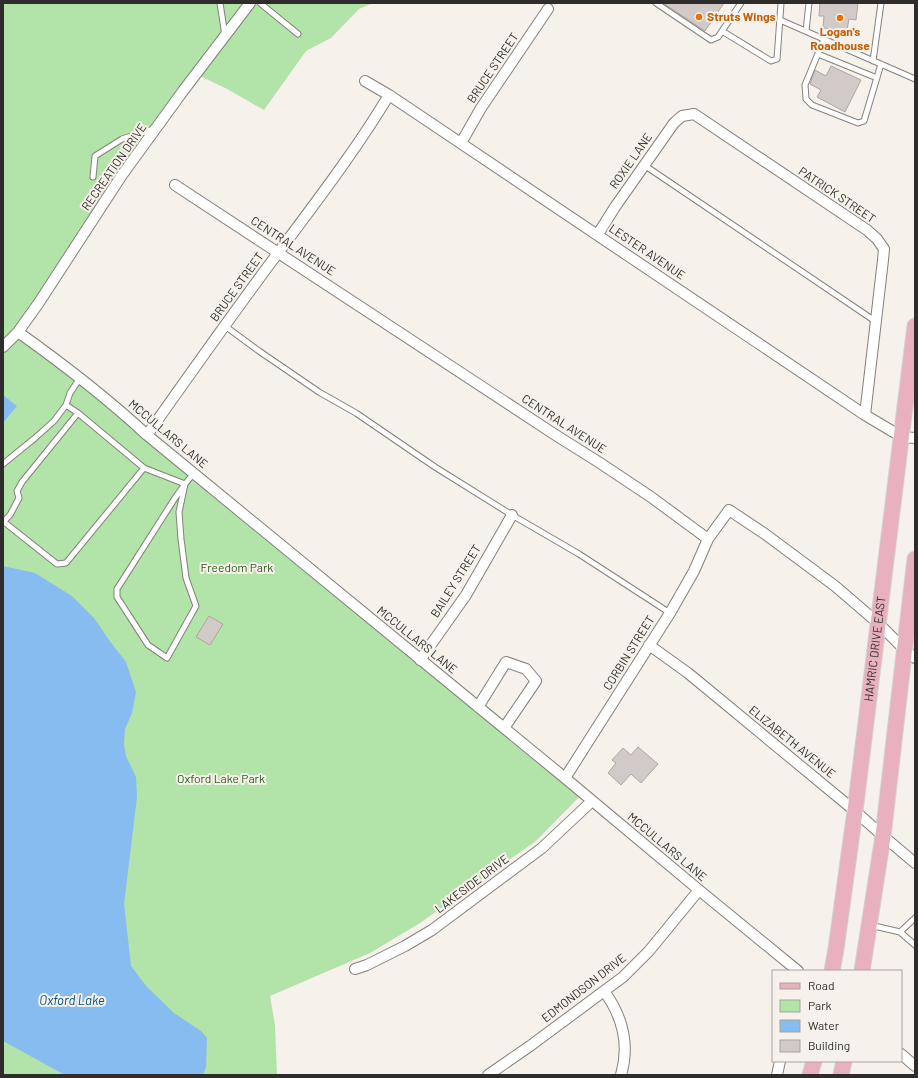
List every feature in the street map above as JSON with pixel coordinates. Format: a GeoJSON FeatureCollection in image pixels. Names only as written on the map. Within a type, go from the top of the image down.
{"type":"FeatureCollection","features":[{"type":"Feature","properties":{"kind":"main road","name":"HAMRIC DRIVE EAST"},"geometry":{"type":"LineString","coordinates":[[832,970],[855,811],[878,623],[908,438],[915,330]]}},
{"type":"Feature","properties":{"kind":"main road"},"geometry":{"type":"LineString","coordinates":[[862,970],[910,653],[915,559]]}},
{"type":"Feature","properties":{"kind":"main road"},"geometry":{"type":"LineString","coordinates":[[810,1075],[814,1062]]}},
{"type":"Feature","properties":{"kind":"main road"},"geometry":{"type":"LineString","coordinates":[[841,1075],[844,1062]]}},
{"type":"Feature","properties":{"kind":"street","name":"RECREATION DRIVE"},"geometry":{"type":"LineString","coordinates":[[3,347],[18,332],[38,304],[122,175],[183,91],[250,3]]}},
{"type":"Feature","properties":{"kind":"street","name":"BRUCE STREET"},"geometry":{"type":"LineString","coordinates":[[461,143],[481,108],[548,9]]}},
{"type":"Feature","properties":{"kind":"street","name":"LESTER AVENUE"},"geometry":{"type":"LineString","coordinates":[[365,81],[389,95],[598,234],[865,415],[908,438]]}},
{"type":"Feature","properties":{"kind":"street","name":"BRUCE STREET"},"geometry":{"type":"LineString","coordinates":[[147,435],[318,199],[378,114],[389,95]]}},
{"type":"Feature","properties":{"kind":"street","name":"ROXIE LANE"},"geometry":{"type":"LineString","coordinates":[[598,234],[674,122],[682,116],[694,114]]}},
{"type":"Feature","properties":{"kind":"street","name":"PATRICK STREET"},"geometry":{"type":"LineString","coordinates":[[694,114],[866,230],[877,239],[884,249],[865,415]]}},
{"type":"Feature","properties":{"kind":"street","name":"CENTRAL AVENUE"},"geometry":{"type":"LineString","coordinates":[[175,184],[632,484],[708,538]]}},
{"type":"Feature","properties":{"kind":"street","name":"MCCULLARS LANE"},"geometry":{"type":"LineString","coordinates":[[18,332],[60,361],[125,414],[147,435],[797,970]]}},
{"type":"Feature","properties":{"kind":"street"},"geometry":{"type":"LineString","coordinates":[[708,538],[729,510],[765,534],[835,586],[910,653]]}},
{"type":"Feature","properties":{"kind":"street","name":"BAILEY STREET"},"geometry":{"type":"LineString","coordinates":[[420,660],[466,595],[512,515]]}},
{"type":"Feature","properties":{"kind":"street","name":"CORBIN STREET"},"geometry":{"type":"LineString","coordinates":[[565,778],[670,613],[694,571],[708,538]]}},
{"type":"Feature","properties":{"kind":"street","name":"ELIZABETH AVENUE"},"geometry":{"type":"LineString","coordinates":[[649,646],[688,673],[855,811],[915,863]]}},
{"type":"Feature","properties":{"kind":"street"},"geometry":{"type":"LineString","coordinates":[[478,707],[506,662],[526,669],[536,682],[504,728]]}},
{"type":"Feature","properties":{"kind":"street","name":"LAKESIDE DRIVE"},"geometry":{"type":"LineString","coordinates":[[355,969],[405,946],[432,930],[542,848],[592,800]]}},
{"type":"Feature","properties":{"kind":"street","name":"EDMONDSON DRIVE"},"geometry":{"type":"LineString","coordinates":[[488,1075],[530,1046],[623,977],[640,960],[699,890]]}},
{"type":"Feature","properties":{"kind":"street"},"geometry":{"type":"LineString","coordinates":[[604,991],[616,1010],[623,1029],[625,1049],[621,1075]]}},
{"type":"Feature","properties":{"kind":"street"},"geometry":{"type":"LineString","coordinates":[[902,1055],[915,1066]]}},
{"type":"Feature","properties":{"kind":"street"},"geometry":{"type":"LineString","coordinates":[[777,1075],[780,1062]]}},
{"type":"Feature","properties":{"kind":"lane"},"geometry":{"type":"LineString","coordinates":[[220,3],[225,37]]}},
{"type":"Feature","properties":{"kind":"lane"},"geometry":{"type":"LineString","coordinates":[[260,3],[298,34]]}},
{"type":"Feature","properties":{"kind":"lane"},"geometry":{"type":"LineString","coordinates":[[656,3],[711,40],[718,37],[740,3]]}},
{"type":"Feature","properties":{"kind":"lane"},"geometry":{"type":"LineString","coordinates":[[722,31],[771,61],[777,59],[781,3]]}},
{"type":"Feature","properties":{"kind":"lane"},"geometry":{"type":"LineString","coordinates":[[806,31],[809,3]]}},
{"type":"Feature","properties":{"kind":"lane"},"geometry":{"type":"LineString","coordinates":[[873,60],[881,3]]}},
{"type":"Feature","properties":{"kind":"lane"},"geometry":{"type":"LineString","coordinates":[[780,20],[915,79]]}},
{"type":"Feature","properties":{"kind":"lane"},"geometry":{"type":"LineString","coordinates":[[824,39],[805,85],[806,99],[812,106],[858,124],[864,121],[881,64]]}},
{"type":"Feature","properties":{"kind":"lane"},"geometry":{"type":"LineString","coordinates":[[818,54],[877,78]]}},
{"type":"Feature","properties":{"kind":"lane"},"geometry":{"type":"LineString","coordinates":[[93,177],[95,156],[122,139],[156,128]]}},
{"type":"Feature","properties":{"kind":"lane"},"geometry":{"type":"LineString","coordinates":[[644,165],[875,321]]}},
{"type":"Feature","properties":{"kind":"lane"},"geometry":{"type":"LineString","coordinates":[[225,326],[319,392],[356,413],[435,467],[578,554],[670,613]]}},
{"type":"Feature","properties":{"kind":"lane"},"geometry":{"type":"LineString","coordinates":[[3,464],[54,421],[66,404],[70,393],[80,378]]}},
{"type":"Feature","properties":{"kind":"lane"},"geometry":{"type":"LineString","coordinates":[[66,404],[144,468],[185,484]]}},
{"type":"Feature","properties":{"kind":"lane"},"geometry":{"type":"LineString","coordinates":[[78,413],[22,482],[17,491],[19,498],[10,515],[3,522],[57,564],[66,563],[144,468]]}},
{"type":"Feature","properties":{"kind":"lane"},"geometry":{"type":"LineString","coordinates":[[185,484],[179,512],[181,539],[186,578],[196,606],[167,658],[148,645],[117,597],[116,589],[175,498],[185,484],[194,473]]}},
{"type":"Feature","properties":{"kind":"lane"},"geometry":{"type":"LineString","coordinates":[[900,932],[915,918]]}},
{"type":"Feature","properties":{"kind":"lane"},"geometry":{"type":"LineString","coordinates":[[869,924],[900,932],[915,945]]}},
{"type":"Feature","properties":{"kind":"green space","name":"Oxford Lake Park"},"geometry":{"type":"Polygon","coordinates":[[[3,3],[373,3],[359,9],[331,38],[306,51],[264,110],[227,89],[196,74],[18,332],[583,793],[536,841],[420,923],[370,953],[270,996],[275,1025],[277,1075],[3,1075],[3,3]]]}},
{"type":"Feature","properties":{"kind":"water"},"geometry":{"type":"Polygon","coordinates":[[[3,395],[17,406],[3,423],[3,395]]]}},
{"type":"Feature","properties":{"kind":"water","name":"Oxford Lake"},"geometry":{"type":"Polygon","coordinates":[[[3,566],[35,573],[72,596],[94,618],[126,662],[136,692],[132,713],[125,729],[124,744],[126,756],[136,777],[137,797],[124,904],[131,966],[147,987],[174,1013],[201,1031],[207,1038],[206,1067],[203,1075],[65,1075],[3,1041],[3,566]]]}},
{"type":"Feature","properties":{"kind":"building","name":"Struts Wings"},"geometry":{"type":"Polygon","coordinates":[[[663,3],[724,3],[705,31],[663,3]]]}},
{"type":"Feature","properties":{"kind":"building","name":"Logan's Roadhouse"},"geometry":{"type":"Polygon","coordinates":[[[820,3],[858,3],[856,20],[849,19],[847,30],[823,28],[824,16],[819,16],[820,3]]]}},
{"type":"Feature","properties":{"kind":"building"},"geometry":{"type":"Polygon","coordinates":[[[831,66],[861,80],[845,112],[817,97],[821,90],[810,84],[815,70],[826,76],[831,66]]]}},
{"type":"Feature","properties":{"kind":"building"},"geometry":{"type":"Polygon","coordinates":[[[209,616],[223,624],[210,645],[196,637],[209,616]]]}},
{"type":"Feature","properties":{"kind":"building"},"geometry":{"type":"Polygon","coordinates":[[[638,747],[658,764],[641,783],[631,774],[621,785],[608,773],[616,763],[612,760],[623,748],[631,755],[638,747]]]}},
{"type":"Feature","properties":{"kind":"place","name":"Struts Wings"},"geometry":{"type":"Point","coordinates":[699,17]}},
{"type":"Feature","properties":{"kind":"place","name":"Logan's Roadhouse"},"geometry":{"type":"Point","coordinates":[840,18]}},
{"type":"Feature","properties":{"kind":"park label","name":"Freedom Park"},"geometry":{"type":"Point","coordinates":[237,568]}}]}
